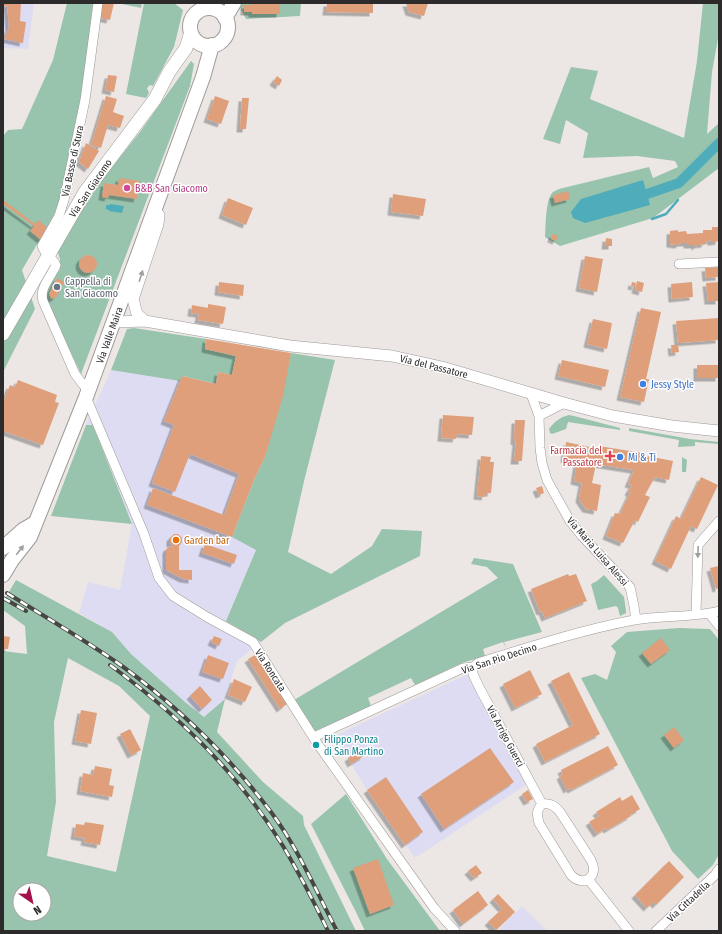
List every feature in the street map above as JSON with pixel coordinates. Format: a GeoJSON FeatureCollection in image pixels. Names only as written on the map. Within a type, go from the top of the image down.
{"type":"FeatureCollection","features":[{"type":"Feature","properties":{"kind":"main road"},"geometry":{"type":"LineString","coordinates":[[225,18],[234,3]]}},
{"type":"Feature","properties":{"kind":"main road"},"geometry":{"type":"LineString","coordinates":[[211,6],[218,10],[225,18],[228,28],[223,39],[218,43],[198,42],[191,21],[198,12],[211,6]]}},
{"type":"Feature","properties":{"kind":"main road","name":"Via San Giacomo"},"geometry":{"type":"LineString","coordinates":[[3,334],[85,192],[155,99],[175,63],[198,42]]}},
{"type":"Feature","properties":{"kind":"main road","name":"Via Valle Maira"},"geometry":{"type":"LineString","coordinates":[[3,575],[12,560],[30,537],[114,322],[203,77],[198,42]]}},
{"type":"Feature","properties":{"kind":"main road"},"geometry":{"type":"LineString","coordinates":[[3,548],[23,530],[35,523]]}},
{"type":"Feature","properties":{"kind":"street","name":"Via Basse di Stura"},"geometry":{"type":"LineString","coordinates":[[87,394],[75,374],[43,302],[42,291],[56,265],[42,246],[59,216],[64,200],[85,100],[98,3]]}},
{"type":"Feature","properties":{"kind":"street"},"geometry":{"type":"LineString","coordinates":[[145,321],[137,314],[133,299],[158,224],[159,215],[154,210]]}},
{"type":"Feature","properties":{"kind":"street"},"geometry":{"type":"LineString","coordinates":[[679,264],[719,262]]}},
{"type":"Feature","properties":{"kind":"street","name":"Via del Passatore"},"geometry":{"type":"LineString","coordinates":[[114,322],[145,321],[290,346],[392,356],[442,367],[564,403],[641,421],[719,432]]}},
{"type":"Feature","properties":{"kind":"street","name":"Via Roncata"},"geometry":{"type":"LineString","coordinates":[[87,394],[144,534],[159,578],[173,596],[206,617],[253,642],[314,738],[434,908],[455,931]]}},
{"type":"Feature","properties":{"kind":"street","name":"Via Maria Luisa Alessi"},"geometry":{"type":"LineString","coordinates":[[531,394],[539,416],[540,448],[542,463],[547,480],[556,499],[570,521],[582,536],[630,587],[636,620]]}},
{"type":"Feature","properties":{"kind":"street"},"geometry":{"type":"LineString","coordinates":[[539,416],[564,403]]}},
{"type":"Feature","properties":{"kind":"street"},"geometry":{"type":"LineString","coordinates":[[696,614],[698,545],[719,521]]}},
{"type":"Feature","properties":{"kind":"street","name":"Via San Pio Decimo"},"geometry":{"type":"LineString","coordinates":[[314,738],[463,668],[473,667],[478,663],[547,642],[636,620],[709,613],[719,610]]}},
{"type":"Feature","properties":{"kind":"street"},"geometry":{"type":"LineString","coordinates":[[709,613],[719,626]]}},
{"type":"Feature","properties":{"kind":"street","name":"Via Arrigo Guerci"},"geometry":{"type":"LineString","coordinates":[[473,667],[473,674],[479,687],[542,804]]}},
{"type":"Feature","properties":{"kind":"street"},"geometry":{"type":"LineString","coordinates":[[542,804],[551,804],[556,807],[591,860],[594,872],[588,880],[583,881],[574,878],[543,830],[536,815],[538,808],[542,804]]}},
{"type":"Feature","properties":{"kind":"street","name":"Via Cittadella"},"geometry":{"type":"LineString","coordinates":[[656,931],[715,875],[719,869]]}},
{"type":"Feature","properties":{"kind":"street"},"geometry":{"type":"LineString","coordinates":[[588,880],[630,931]]}},
{"type":"Feature","properties":{"kind":"shaded area"},"geometry":{"type":"Polygon","coordinates":[[[3,3],[34,3],[28,49],[3,48],[3,3]]]}},
{"type":"Feature","properties":{"kind":"shaded area"},"geometry":{"type":"Polygon","coordinates":[[[111,370],[180,381],[182,376],[283,395],[265,457],[254,480],[233,537],[256,550],[226,620],[261,642],[237,661],[225,699],[205,717],[185,702],[131,654],[112,632],[79,613],[88,582],[120,590],[132,524],[94,426],[86,425],[111,370]]]}},
{"type":"Feature","properties":{"kind":"shaded area"},"geometry":{"type":"Polygon","coordinates":[[[468,674],[526,785],[415,858],[367,790],[334,736],[468,674]]]}},
{"type":"Feature","properties":{"kind":"shaded area"},"geometry":{"type":"Polygon","coordinates":[[[522,906],[547,931],[497,931],[522,906]]]}},
{"type":"Feature","properties":{"kind":"green space"},"geometry":{"type":"Polygon","coordinates":[[[67,3],[93,3],[84,83],[63,190],[49,229],[36,246],[22,270],[35,309],[3,372],[3,136],[8,130],[22,129],[53,60],[67,3]]]}},
{"type":"Feature","properties":{"kind":"green space"},"geometry":{"type":"Polygon","coordinates":[[[117,3],[142,3],[141,8],[117,3]]]}},
{"type":"Feature","properties":{"kind":"green space"},"geometry":{"type":"Polygon","coordinates":[[[144,3],[174,3],[183,10],[174,47],[153,86],[150,85],[147,88],[149,93],[146,98],[126,94],[144,3]]]}},
{"type":"Feature","properties":{"kind":"green space"},"geometry":{"type":"Polygon","coordinates":[[[240,3],[301,3],[300,16],[246,19],[239,5],[240,3]]]}},
{"type":"Feature","properties":{"kind":"green space"},"geometry":{"type":"Polygon","coordinates":[[[703,3],[719,3],[719,33],[712,72],[707,134],[719,123],[719,168],[653,218],[560,246],[545,237],[547,207],[550,196],[553,192],[559,189],[649,167],[653,178],[678,167],[675,161],[637,156],[583,158],[588,133],[566,120],[560,144],[543,139],[571,67],[598,71],[590,99],[684,138],[697,61],[703,3]]]}},
{"type":"Feature","properties":{"kind":"green space"},"geometry":{"type":"Polygon","coordinates":[[[191,61],[194,64],[190,86],[81,374],[46,299],[47,290],[60,269],[60,259],[57,250],[101,181],[140,132],[191,61]]]}},
{"type":"Feature","properties":{"kind":"green space"},"geometry":{"type":"Polygon","coordinates":[[[134,328],[206,339],[205,349],[236,356],[232,375],[218,372],[216,384],[183,376],[180,381],[111,370],[127,329],[134,328]]]}},
{"type":"Feature","properties":{"kind":"green space"},"geometry":{"type":"Polygon","coordinates":[[[291,353],[335,360],[305,477],[288,552],[331,574],[372,546],[382,529],[422,531],[420,556],[285,623],[261,642],[226,621],[256,550],[232,537],[254,480],[265,457],[291,353]]]}},
{"type":"Feature","properties":{"kind":"green space"},"geometry":{"type":"Polygon","coordinates":[[[569,415],[620,428],[620,430],[568,422],[566,429],[552,434],[550,433],[549,429],[555,422],[560,418],[569,415]]]}},
{"type":"Feature","properties":{"kind":"green space"},"geometry":{"type":"Polygon","coordinates":[[[86,425],[93,425],[132,524],[51,516],[86,425]]]}},
{"type":"Feature","properties":{"kind":"green space"},"geometry":{"type":"Polygon","coordinates":[[[629,428],[690,439],[719,442],[719,444],[695,442],[695,446],[678,447],[679,440],[629,431],[629,428]]]}},
{"type":"Feature","properties":{"kind":"green space"},"geometry":{"type":"Polygon","coordinates":[[[682,457],[687,460],[686,472],[682,472],[682,457]]]}},
{"type":"Feature","properties":{"kind":"green space"},"geometry":{"type":"Polygon","coordinates":[[[474,558],[513,564],[542,632],[504,642],[506,648],[503,642],[483,649],[485,656],[462,663],[415,685],[411,678],[368,698],[371,706],[315,731],[312,729],[294,700],[498,578],[487,567],[471,564],[474,558]]]}},
{"type":"Feature","properties":{"kind":"green space"},"geometry":{"type":"Polygon","coordinates":[[[604,575],[624,597],[626,613],[620,616],[616,606],[598,610],[591,584],[604,575]]]}},
{"type":"Feature","properties":{"kind":"green space"},"geometry":{"type":"Polygon","coordinates":[[[16,580],[112,632],[131,654],[204,717],[225,699],[217,732],[263,782],[303,816],[304,825],[356,931],[3,931],[3,651],[27,654],[25,626],[3,610],[3,602],[16,580]],[[68,658],[54,722],[56,802],[47,856],[116,872],[150,716],[119,686],[68,658]]]}},
{"type":"Feature","properties":{"kind":"green space"},"geometry":{"type":"Polygon","coordinates":[[[679,628],[710,629],[719,640],[719,854],[713,865],[698,879],[672,851],[581,678],[595,674],[607,680],[616,652],[611,646],[627,632],[679,628]]]}},
{"type":"Feature","properties":{"kind":"green space"},"geometry":{"type":"Polygon","coordinates":[[[346,794],[387,859],[440,931],[365,931],[311,824],[346,794]]]}},
{"type":"Feature","properties":{"kind":"water"},"geometry":{"type":"Polygon","coordinates":[[[643,180],[650,205],[585,223],[573,218],[571,212],[581,199],[643,180]]]}},
{"type":"Feature","properties":{"kind":"water"},"geometry":{"type":"Polygon","coordinates":[[[110,204],[124,206],[122,213],[109,211],[106,209],[106,205],[110,204]]]}},
{"type":"Feature","properties":{"kind":"building"},"geometry":{"type":"Polygon","coordinates":[[[3,3],[21,3],[20,21],[26,22],[23,43],[4,39],[9,28],[7,6],[3,6],[3,3]]]}},
{"type":"Feature","properties":{"kind":"building"},"geometry":{"type":"Polygon","coordinates":[[[102,3],[114,3],[110,20],[101,18],[102,3]]]}},
{"type":"Feature","properties":{"kind":"building"},"geometry":{"type":"Polygon","coordinates":[[[252,3],[280,3],[280,14],[252,14],[252,12],[244,12],[244,5],[252,5],[252,3]]]}},
{"type":"Feature","properties":{"kind":"building"},"geometry":{"type":"Polygon","coordinates":[[[327,3],[373,3],[373,13],[326,12],[327,3]]]}},
{"type":"Feature","properties":{"kind":"building"},"geometry":{"type":"Polygon","coordinates":[[[406,3],[428,3],[424,16],[409,12],[406,3]]]}},
{"type":"Feature","properties":{"kind":"building"},"geometry":{"type":"Polygon","coordinates":[[[108,75],[117,76],[114,92],[105,90],[108,75]]]}},
{"type":"Feature","properties":{"kind":"building"},"geometry":{"type":"Polygon","coordinates":[[[277,76],[282,80],[279,86],[273,82],[277,76]]]}},
{"type":"Feature","properties":{"kind":"building"},"geometry":{"type":"Polygon","coordinates":[[[106,96],[117,99],[113,112],[124,116],[120,128],[108,125],[101,148],[91,145],[106,96]]]}},
{"type":"Feature","properties":{"kind":"building"},"geometry":{"type":"Polygon","coordinates":[[[215,96],[229,101],[221,124],[207,119],[215,96]]]}},
{"type":"Feature","properties":{"kind":"building"},"geometry":{"type":"Polygon","coordinates":[[[242,98],[249,98],[246,129],[240,129],[242,98]]]}},
{"type":"Feature","properties":{"kind":"building"},"geometry":{"type":"Polygon","coordinates":[[[86,143],[99,151],[88,169],[79,162],[86,143]]]}},
{"type":"Feature","properties":{"kind":"building"},"geometry":{"type":"Polygon","coordinates":[[[119,178],[140,181],[137,199],[109,195],[108,198],[102,197],[104,183],[118,185],[119,178]]]}},
{"type":"Feature","properties":{"kind":"building"},"geometry":{"type":"Polygon","coordinates":[[[568,191],[570,199],[555,203],[553,195],[568,191]]]}},
{"type":"Feature","properties":{"kind":"building"},"geometry":{"type":"Polygon","coordinates":[[[393,194],[426,199],[423,216],[391,212],[393,194]]]}},
{"type":"Feature","properties":{"kind":"building"},"geometry":{"type":"Polygon","coordinates":[[[228,198],[253,208],[246,225],[222,215],[228,198]]]}},
{"type":"Feature","properties":{"kind":"building"},"geometry":{"type":"Polygon","coordinates":[[[3,200],[35,224],[38,220],[49,229],[41,240],[30,231],[34,226],[3,204],[3,200]]]}},
{"type":"Feature","properties":{"kind":"building"},"geometry":{"type":"Polygon","coordinates":[[[712,227],[719,227],[719,241],[711,242],[711,240],[705,242],[705,244],[697,245],[695,247],[695,245],[687,245],[687,243],[681,243],[678,245],[670,244],[670,231],[686,231],[687,234],[703,233],[703,230],[712,230],[712,227]]]}},
{"type":"Feature","properties":{"kind":"building"},"geometry":{"type":"Polygon","coordinates":[[[552,234],[558,236],[556,241],[551,239],[552,234]]]}},
{"type":"Feature","properties":{"kind":"building"},"geometry":{"type":"Polygon","coordinates":[[[606,238],[612,239],[612,246],[605,246],[606,238]]]}},
{"type":"Feature","properties":{"kind":"building"},"geometry":{"type":"Polygon","coordinates":[[[84,255],[92,255],[97,260],[95,271],[92,273],[84,273],[79,268],[79,260],[84,255]]]}},
{"type":"Feature","properties":{"kind":"building"},"geometry":{"type":"Polygon","coordinates":[[[585,256],[603,259],[597,292],[579,288],[585,256]]]}},
{"type":"Feature","properties":{"kind":"building"},"geometry":{"type":"Polygon","coordinates":[[[719,267],[719,277],[706,278],[705,268],[719,267]]]}},
{"type":"Feature","properties":{"kind":"building","name":"Cappella di San Giacomo"},"geometry":{"type":"Polygon","coordinates":[[[57,278],[64,282],[57,296],[53,299],[49,294],[57,278]]]}},
{"type":"Feature","properties":{"kind":"building"},"geometry":{"type":"Polygon","coordinates":[[[637,281],[644,283],[642,292],[635,290],[637,281]]]}},
{"type":"Feature","properties":{"kind":"building"},"geometry":{"type":"Polygon","coordinates":[[[219,282],[244,285],[243,296],[218,292],[219,282]]]}},
{"type":"Feature","properties":{"kind":"building"},"geometry":{"type":"Polygon","coordinates":[[[632,282],[636,283],[635,287],[631,286],[632,282]]]}},
{"type":"Feature","properties":{"kind":"building"},"geometry":{"type":"Polygon","coordinates":[[[692,282],[693,297],[672,299],[671,284],[692,282]]]}},
{"type":"Feature","properties":{"kind":"building"},"geometry":{"type":"Polygon","coordinates":[[[719,282],[719,301],[708,301],[706,283],[719,282]]]}},
{"type":"Feature","properties":{"kind":"building"},"geometry":{"type":"Polygon","coordinates":[[[208,304],[226,307],[223,324],[198,320],[199,314],[191,313],[192,305],[208,308],[208,304]]]}},
{"type":"Feature","properties":{"kind":"building"},"geometry":{"type":"Polygon","coordinates":[[[641,308],[661,312],[646,379],[649,379],[644,402],[620,397],[641,308]]]}},
{"type":"Feature","properties":{"kind":"building"},"geometry":{"type":"Polygon","coordinates":[[[719,318],[719,340],[678,343],[676,321],[719,318]]]}},
{"type":"Feature","properties":{"kind":"building"},"geometry":{"type":"Polygon","coordinates":[[[593,319],[612,323],[607,349],[587,344],[593,319]]]}},
{"type":"Feature","properties":{"kind":"building"},"geometry":{"type":"Polygon","coordinates":[[[206,339],[291,353],[283,396],[265,457],[254,480],[232,537],[147,505],[153,488],[224,515],[239,474],[190,454],[175,492],[152,483],[174,425],[164,421],[182,376],[216,384],[218,372],[232,375],[236,356],[205,349],[206,339]]]}},
{"type":"Feature","properties":{"kind":"building"},"geometry":{"type":"Polygon","coordinates":[[[671,345],[678,345],[679,352],[672,353],[671,345]]]}},
{"type":"Feature","properties":{"kind":"building"},"geometry":{"type":"Polygon","coordinates":[[[562,360],[609,370],[605,387],[558,376],[562,360]]]}},
{"type":"Feature","properties":{"kind":"building"},"geometry":{"type":"Polygon","coordinates":[[[697,365],[719,365],[719,378],[697,378],[697,365]]]}},
{"type":"Feature","properties":{"kind":"building"},"geometry":{"type":"Polygon","coordinates":[[[18,380],[57,395],[55,402],[59,403],[43,445],[3,431],[3,403],[10,385],[15,387],[18,380]]]}},
{"type":"Feature","properties":{"kind":"building"},"geometry":{"type":"Polygon","coordinates":[[[443,415],[474,417],[472,435],[457,434],[456,439],[441,438],[443,415]]]}},
{"type":"Feature","properties":{"kind":"building"},"geometry":{"type":"Polygon","coordinates":[[[515,420],[525,420],[522,461],[514,461],[516,442],[514,441],[515,420]]]}},
{"type":"Feature","properties":{"kind":"building"},"geometry":{"type":"Polygon","coordinates":[[[566,442],[599,449],[599,446],[642,453],[642,455],[673,461],[669,480],[655,477],[645,495],[650,497],[638,522],[635,520],[623,543],[606,536],[615,513],[620,514],[630,493],[628,492],[632,485],[628,484],[634,470],[596,464],[592,483],[601,485],[597,511],[586,509],[579,499],[582,483],[574,481],[577,462],[564,459],[566,442]]]}},
{"type":"Feature","properties":{"kind":"building"},"geometry":{"type":"Polygon","coordinates":[[[481,456],[491,457],[490,462],[494,462],[491,493],[486,493],[485,497],[477,496],[481,456]]]}},
{"type":"Feature","properties":{"kind":"building"},"geometry":{"type":"Polygon","coordinates":[[[701,477],[718,485],[697,529],[691,526],[671,569],[655,561],[676,516],[681,519],[701,477]]]}},
{"type":"Feature","properties":{"kind":"building"},"geometry":{"type":"Polygon","coordinates":[[[542,486],[544,493],[539,495],[536,488],[542,486]]]}},
{"type":"Feature","properties":{"kind":"building"},"geometry":{"type":"Polygon","coordinates":[[[174,534],[178,534],[182,538],[182,542],[179,546],[179,570],[192,570],[192,580],[183,579],[166,570],[166,550],[168,547],[174,546],[170,543],[170,538],[174,534]]]}},
{"type":"Feature","properties":{"kind":"building"},"geometry":{"type":"Polygon","coordinates":[[[205,544],[237,555],[234,564],[202,553],[205,544]]]}},
{"type":"Feature","properties":{"kind":"building"},"geometry":{"type":"Polygon","coordinates":[[[719,566],[719,588],[716,589],[710,568],[719,566]]]}},
{"type":"Feature","properties":{"kind":"building"},"geometry":{"type":"Polygon","coordinates":[[[568,574],[569,576],[576,574],[587,601],[545,618],[542,611],[540,612],[531,589],[568,574]]]}},
{"type":"Feature","properties":{"kind":"building"},"geometry":{"type":"Polygon","coordinates":[[[3,636],[10,637],[8,649],[3,649],[3,636]]]}},
{"type":"Feature","properties":{"kind":"building"},"geometry":{"type":"Polygon","coordinates":[[[214,636],[222,639],[219,646],[211,642],[214,636]]]}},
{"type":"Feature","properties":{"kind":"building"},"geometry":{"type":"Polygon","coordinates":[[[661,638],[670,650],[651,664],[642,653],[661,638]]]}},
{"type":"Feature","properties":{"kind":"building"},"geometry":{"type":"Polygon","coordinates":[[[208,655],[229,663],[223,679],[202,672],[208,655]]]}},
{"type":"Feature","properties":{"kind":"building"},"geometry":{"type":"Polygon","coordinates":[[[255,655],[287,704],[280,709],[248,659],[255,655]]]}},
{"type":"Feature","properties":{"kind":"building"},"geometry":{"type":"Polygon","coordinates":[[[530,670],[542,694],[515,708],[503,684],[530,670]]]}},
{"type":"Feature","properties":{"kind":"building"},"geometry":{"type":"Polygon","coordinates":[[[569,672],[600,734],[545,762],[536,744],[573,725],[551,681],[569,672]]]}},
{"type":"Feature","properties":{"kind":"building"},"geometry":{"type":"Polygon","coordinates":[[[234,679],[252,687],[245,702],[228,695],[234,679]]]}},
{"type":"Feature","properties":{"kind":"building"},"geometry":{"type":"Polygon","coordinates":[[[200,686],[212,700],[202,709],[190,696],[200,686]]]}},
{"type":"Feature","properties":{"kind":"building"},"geometry":{"type":"Polygon","coordinates":[[[81,710],[97,713],[91,744],[75,741],[81,710]]]}},
{"type":"Feature","properties":{"kind":"building"},"geometry":{"type":"Polygon","coordinates":[[[674,727],[684,740],[674,748],[664,735],[674,727]]]}},
{"type":"Feature","properties":{"kind":"building"},"geometry":{"type":"Polygon","coordinates":[[[130,729],[141,750],[131,755],[120,734],[130,729]]]}},
{"type":"Feature","properties":{"kind":"building"},"geometry":{"type":"Polygon","coordinates":[[[608,746],[618,765],[571,790],[570,788],[567,790],[560,776],[563,774],[561,770],[608,746]]]}},
{"type":"Feature","properties":{"kind":"building"},"geometry":{"type":"Polygon","coordinates":[[[490,748],[514,782],[444,829],[421,794],[490,748]]]}},
{"type":"Feature","properties":{"kind":"building"},"geometry":{"type":"Polygon","coordinates":[[[360,750],[364,756],[351,764],[348,758],[360,750]]]}},
{"type":"Feature","properties":{"kind":"building"},"geometry":{"type":"Polygon","coordinates":[[[95,766],[112,769],[109,785],[114,786],[112,797],[80,791],[83,773],[93,775],[95,766]]]}},
{"type":"Feature","properties":{"kind":"building"},"geometry":{"type":"Polygon","coordinates":[[[386,777],[423,832],[405,845],[367,790],[386,777]]]}},
{"type":"Feature","properties":{"kind":"building"},"geometry":{"type":"Polygon","coordinates":[[[528,790],[533,799],[527,802],[522,794],[528,790]]]}},
{"type":"Feature","properties":{"kind":"building"},"geometry":{"type":"Polygon","coordinates":[[[632,795],[640,809],[607,830],[606,828],[597,834],[589,822],[599,816],[596,812],[620,797],[622,801],[632,795]]]}},
{"type":"Feature","properties":{"kind":"building"},"geometry":{"type":"Polygon","coordinates":[[[85,822],[104,825],[100,845],[84,842],[85,838],[74,836],[76,824],[84,825],[85,822]]]}},
{"type":"Feature","properties":{"kind":"building"},"geometry":{"type":"Polygon","coordinates":[[[378,859],[394,905],[370,914],[353,868],[378,859]]]}},
{"type":"Feature","properties":{"kind":"building"},"geometry":{"type":"Polygon","coordinates":[[[669,861],[684,877],[656,905],[653,902],[647,908],[635,895],[669,861]]]}},
{"type":"Feature","properties":{"kind":"building"},"geometry":{"type":"Polygon","coordinates":[[[476,865],[482,873],[474,878],[468,871],[476,865]]]}},
{"type":"Feature","properties":{"kind":"building"},"geometry":{"type":"Polygon","coordinates":[[[478,891],[488,905],[463,924],[453,910],[478,891]]]}},
{"type":"Feature","properties":{"kind":"building"},"geometry":{"type":"Polygon","coordinates":[[[498,894],[515,912],[496,930],[488,922],[502,909],[493,899],[498,894]]]}},
{"type":"Feature","properties":{"kind":"waterway"},"geometry":{"type":"LineString","coordinates":[[647,194],[679,183],[719,143]]}},
{"type":"Feature","properties":{"kind":"waterway"},"geometry":{"type":"LineString","coordinates":[[652,219],[666,214],[678,200]]}},
{"type":"Feature","properties":{"kind":"railway"},"geometry":{"type":"LineString","coordinates":[[7,593],[122,666],[163,698],[202,733],[255,791],[281,826],[290,840],[337,931]]}},
{"type":"Feature","properties":{"kind":"railway"},"geometry":{"type":"LineString","coordinates":[[3,598],[26,611]]}},
{"type":"Feature","properties":{"kind":"railway"},"geometry":{"type":"LineString","coordinates":[[110,665],[183,725],[227,770],[247,794],[283,846],[328,931]]}},
{"type":"Feature","properties":{"kind":"place","name":"B&B San Giacomo"},"geometry":{"type":"Point","coordinates":[127,188]}},
{"type":"Feature","properties":{"kind":"place","name":"Cappella di San Giacomo"},"geometry":{"type":"Point","coordinates":[57,287]}},
{"type":"Feature","properties":{"kind":"place","name":"Jessy Style"},"geometry":{"type":"Point","coordinates":[643,384]}},
{"type":"Feature","properties":{"kind":"place","name":"Farmacia del Passatore"},"geometry":{"type":"Point","coordinates":[610,456]}},
{"type":"Feature","properties":{"kind":"place","name":"Mi & Ti"},"geometry":{"type":"Point","coordinates":[620,457]}},
{"type":"Feature","properties":{"kind":"place","name":"Garden bar"},"geometry":{"type":"Point","coordinates":[176,540]}},
{"type":"Feature","properties":{"kind":"place","name":"Filippo Ponza di San Martino"},"geometry":{"type":"Point","coordinates":[316,745]}}]}
